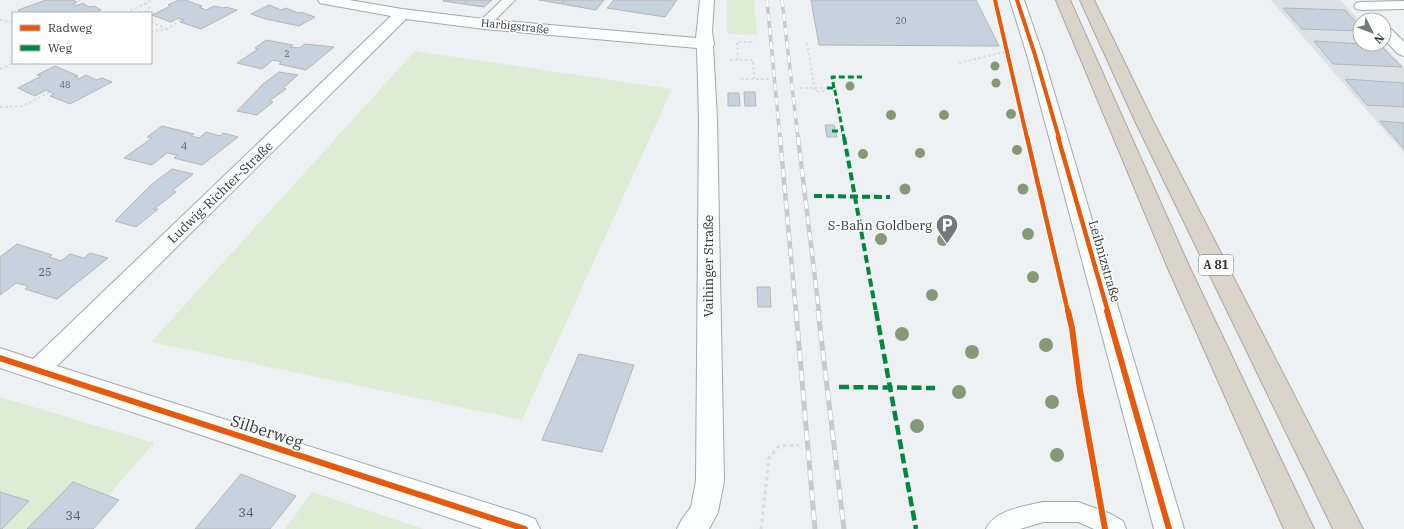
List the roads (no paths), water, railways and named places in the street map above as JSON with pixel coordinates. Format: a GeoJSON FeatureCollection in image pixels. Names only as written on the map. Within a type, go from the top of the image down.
{"type":"FeatureCollection","features":[{"type":"Feature","properties":{"kind":"highway","name":"A 81"},"geometry":{"type":"LineString","coordinates":[[1063,0],[1102,93],[1252,429],[1299,529]]}},
{"type":"Feature","properties":{"kind":"highway","name":"A 81"},"geometry":{"type":"LineString","coordinates":[[1087,0],[1148,130],[1348,529]]}},
{"type":"Feature","properties":{"kind":"street","name":"Harbigstraße"},"geometry":{"type":"LineString","coordinates":[[325,0],[355,2],[402,14],[484,24],[706,44]]}},
{"type":"Feature","properties":{"kind":"street","name":"Vaihinger Straße"},"geometry":{"type":"LineString","coordinates":[[692,529],[704,512],[710,481],[706,44],[704,32],[707,0]]}},
{"type":"Feature","properties":{"kind":"street","name":"Leibnizstraße"},"geometry":{"type":"LineString","coordinates":[[1017,0],[1037,62],[1169,529]]}},
{"type":"Feature","properties":{"kind":"street"},"geometry":{"type":"LineString","coordinates":[[1358,3],[1404,5]]}},
{"type":"Feature","properties":{"kind":"street"},"geometry":{"type":"LineString","coordinates":[[1358,3],[1366,12]]}},
{"type":"Feature","properties":{"kind":"street","name":"Ludwig-Richter-Straße"},"geometry":{"type":"LineString","coordinates":[[38,369],[402,14]]}},
{"type":"Feature","properties":{"kind":"street"},"geometry":{"type":"LineString","coordinates":[[1392,38],[1404,51]]}},
{"type":"Feature","properties":{"kind":"street","name":"Silberweg"},"geometry":{"type":"LineString","coordinates":[[0,358],[38,369],[525,529]]}},
{"type":"Feature","properties":{"kind":"lane"},"geometry":{"type":"LineString","coordinates":[[484,24],[509,0]]}},
{"type":"Feature","properties":{"kind":"lane"},"geometry":{"type":"LineString","coordinates":[[997,529],[1014,520],[1043,512],[1078,512],[1115,529]]}},
{"type":"Feature","properties":{"kind":"railway"},"geometry":{"type":"LineString","coordinates":[[767,0],[780,138]]}},
{"type":"Feature","properties":{"kind":"railway"},"geometry":{"type":"LineString","coordinates":[[782,0],[798,138]]}},
{"type":"Feature","properties":{"kind":"railway"},"geometry":{"type":"LineString","coordinates":[[780,137],[796,312]]}},
{"type":"Feature","properties":{"kind":"railway"},"geometry":{"type":"LineString","coordinates":[[798,137],[819,312]]}},
{"type":"Feature","properties":{"kind":"railway"},"geometry":{"type":"LineString","coordinates":[[796,311],[815,529]]}},
{"type":"Feature","properties":{"kind":"railway"},"geometry":{"type":"LineString","coordinates":[[818,311],[844,529]]}},
{"type":"Feature","properties":{"kind":"place","name":"S-Bahn Goldberg"},"geometry":{"type":"Point","coordinates":[947,244]}}]}
